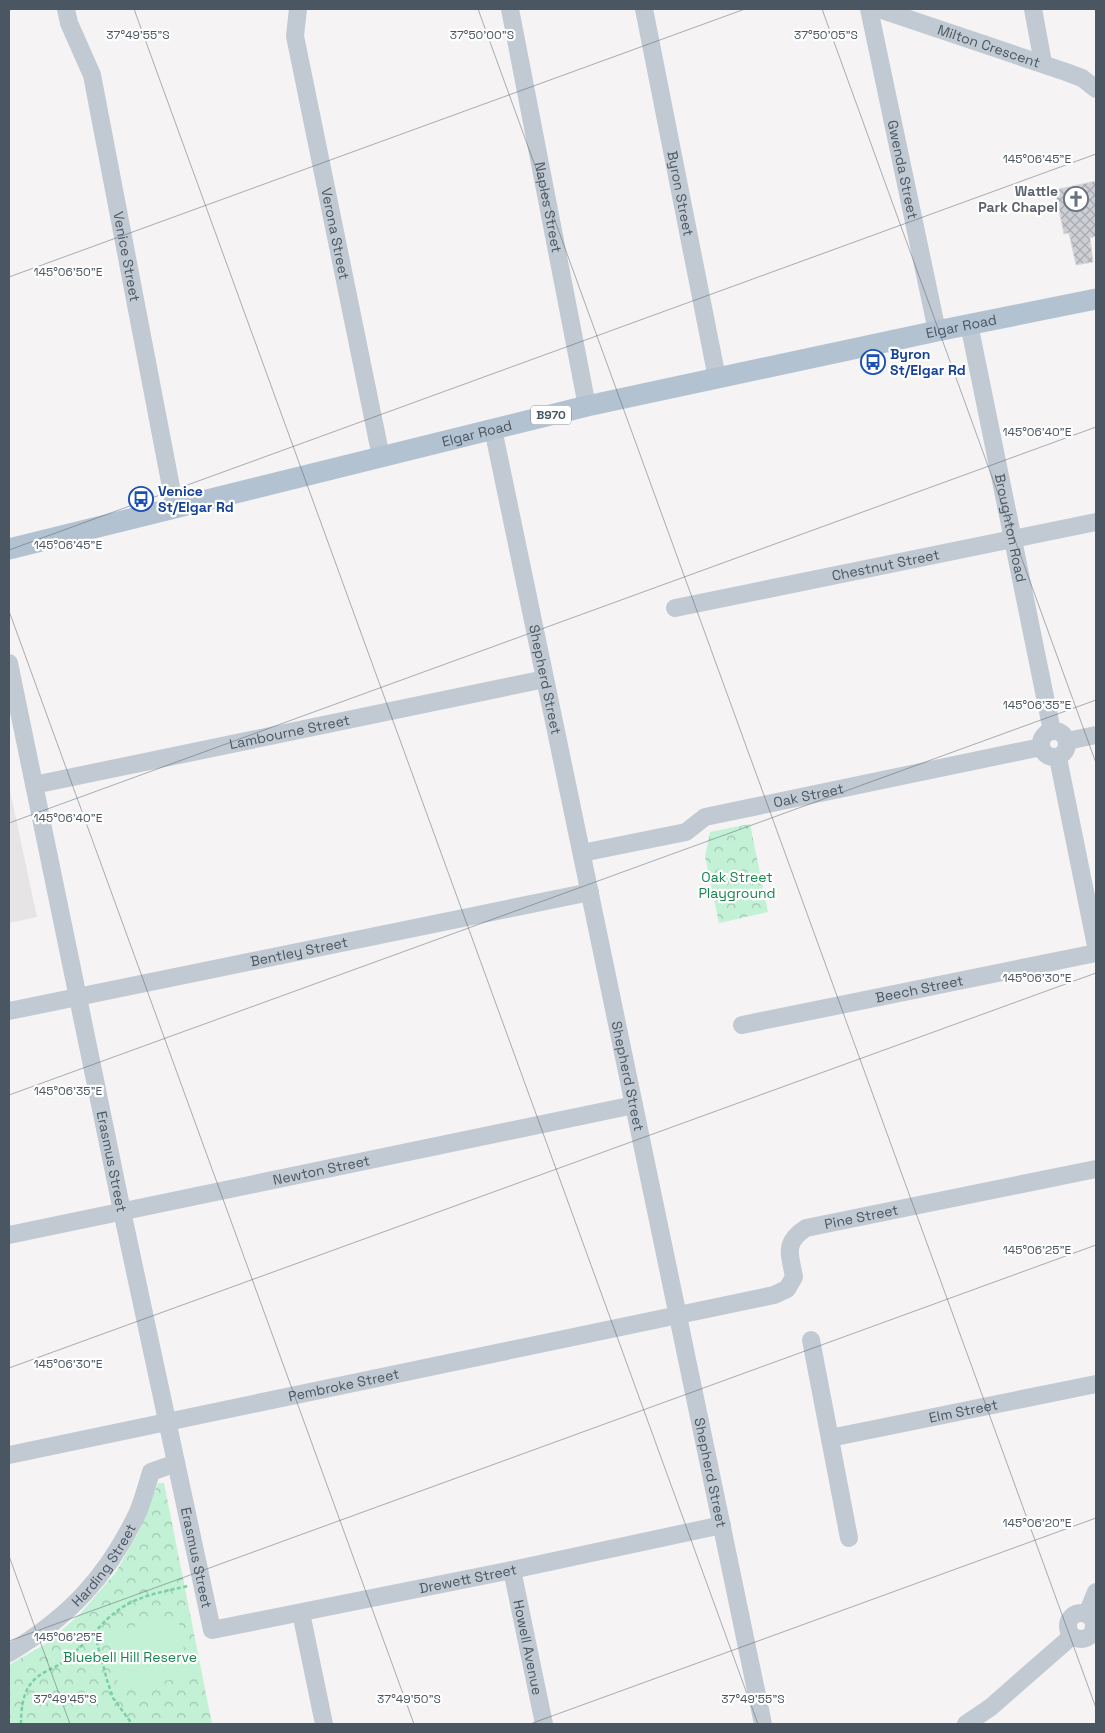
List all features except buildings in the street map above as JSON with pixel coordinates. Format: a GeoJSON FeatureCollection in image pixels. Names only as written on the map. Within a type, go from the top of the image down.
{"type":"FeatureCollection","features":[{"type":"Feature","properties":{"kind":"main road","name":"Elgar Road"},"geometry":{"type":"LineString","coordinates":[[9,549],[587,406],[969,324],[1096,299]]}},
{"type":"Feature","properties":{"kind":"street","name":"Venice Street"},"geometry":{"type":"LineString","coordinates":[[66,9],[69,23],[92,75],[175,508]]}},
{"type":"Feature","properties":{"kind":"street","name":"Verona Street"},"geometry":{"type":"LineString","coordinates":[[298,9],[295,36],[381,457]]}},
{"type":"Feature","properties":{"kind":"street","name":"Naples Street"},"geometry":{"type":"LineString","coordinates":[[510,9],[587,406]]}},
{"type":"Feature","properties":{"kind":"street","name":"Byron Street"},"geometry":{"type":"LineString","coordinates":[[644,9],[717,378]]}},
{"type":"Feature","properties":{"kind":"street","name":"Gwenda Street"},"geometry":{"type":"LineString","coordinates":[[869,9],[937,331]]}},
{"type":"Feature","properties":{"kind":"street","name":"Milton Crescent"},"geometry":{"type":"LineString","coordinates":[[879,9],[1043,63],[1082,78],[1096,89]]}},
{"type":"Feature","properties":{"kind":"street"},"geometry":{"type":"LineString","coordinates":[[1033,9],[1043,63]]}},
{"type":"Feature","properties":{"kind":"street","name":"Broughton Road"},"geometry":{"type":"LineString","coordinates":[[969,324],[1052,732]]}},
{"type":"Feature","properties":{"kind":"street","name":"Shepherd Street"},"geometry":{"type":"LineString","coordinates":[[493,429],[763,1724]]}},
{"type":"Feature","properties":{"kind":"street","name":"Chestnut Street"},"geometry":{"type":"LineString","coordinates":[[674,608],[1096,522]]}},
{"type":"Feature","properties":{"kind":"street","name":"Erasmus Street"},"geometry":{"type":"LineString","coordinates":[[9,663],[122,1211],[212,1630]]}},
{"type":"Feature","properties":{"kind":"street","name":"Lambourne Street"},"geometry":{"type":"LineString","coordinates":[[34,785],[545,679]]}},
{"type":"Feature","properties":{"kind":"street"},"geometry":{"type":"LineString","coordinates":[[1052,732],[1060,732],[1068,741],[1067,750],[1058,758],[1049,757],[1041,747],[1044,736],[1052,732]]}},
{"type":"Feature","properties":{"kind":"street"},"geometry":{"type":"LineString","coordinates":[[1068,741],[1096,735]]}},
{"type":"Feature","properties":{"kind":"street","name":"Oak Street"},"geometry":{"type":"LineString","coordinates":[[582,853],[686,832],[705,817],[1041,747]]}},
{"type":"Feature","properties":{"kind":"street"},"geometry":{"type":"LineString","coordinates":[[1058,758],[1096,946]]}},
{"type":"Feature","properties":{"kind":"street","name":"Bentley Street"},"geometry":{"type":"LineString","coordinates":[[9,1011],[590,892]]}},
{"type":"Feature","properties":{"kind":"street","name":"Beech Street"},"geometry":{"type":"LineString","coordinates":[[742,1025],[1096,953]]}},
{"type":"Feature","properties":{"kind":"street","name":"Newton Street"},"geometry":{"type":"LineString","coordinates":[[9,1235],[634,1105]]}},
{"type":"Feature","properties":{"kind":"street","name":"Pine Street"},"geometry":{"type":"LineString","coordinates":[[678,1314],[774,1295],[787,1289],[794,1277],[789,1249],[795,1236],[806,1228],[1096,1169]]}},
{"type":"Feature","properties":{"kind":"street","name":"Pembroke Street"},"geometry":{"type":"LineString","coordinates":[[9,1455],[678,1314]]}},
{"type":"Feature","properties":{"kind":"street"},"geometry":{"type":"LineString","coordinates":[[811,1340],[849,1538]]}},
{"type":"Feature","properties":{"kind":"street","name":"Elm Street"},"geometry":{"type":"LineString","coordinates":[[830,1438],[1096,1384]]}},
{"type":"Feature","properties":{"kind":"street","name":"Harding Street"},"geometry":{"type":"LineString","coordinates":[[9,1653],[38,1636],[82,1598],[112,1560],[138,1511],[151,1472],[176,1464]]}},
{"type":"Feature","properties":{"kind":"street","name":"Drewett Street"},"geometry":{"type":"LineString","coordinates":[[212,1630],[512,1570],[722,1525]]}},
{"type":"Feature","properties":{"kind":"street","name":"Howell Avenue"},"geometry":{"type":"LineString","coordinates":[[512,1570],[544,1724]]}},
{"type":"Feature","properties":{"kind":"street"},"geometry":{"type":"LineString","coordinates":[[966,1724],[991,1707],[1072,1636],[1068,1629],[1069,1621],[1074,1615],[1083,1613],[1092,1620],[1096,1592]]}},
{"type":"Feature","properties":{"kind":"street"},"geometry":{"type":"LineString","coordinates":[[301,1613],[324,1724]]}},
{"type":"Feature","properties":{"kind":"path"},"geometry":{"type":"LineString","coordinates":[[21,1724],[21,1712],[25,1694],[36,1678],[64,1661],[95,1635],[96,1631],[117,1610],[140,1597],[202,1582]]}},
{"type":"Feature","properties":{"kind":"path"},"geometry":{"type":"LineString","coordinates":[[95,1635],[106,1680],[113,1698],[132,1724]]}},
{"type":"Feature","properties":{"kind":"shaded area"},"geometry":{"type":"Polygon","coordinates":[[[9,786],[37,917],[9,923],[9,786]]]}},
{"type":"Feature","properties":{"kind":"green space","name":"Oak Street Playground"},"geometry":{"type":"Polygon","coordinates":[[[750,824],[768,912],[719,923],[705,857],[710,832],[750,824]]]}},
{"type":"Feature","properties":{"kind":"green space","name":"Bluebell Hill Reserve"},"geometry":{"type":"Polygon","coordinates":[[[158,1483],[164,1483],[212,1724],[9,1724],[9,1665],[47,1643],[80,1614],[116,1572],[140,1529],[158,1483]]]}},
{"type":"Feature","properties":{"kind":"green space"},"geometry":{"type":"Polygon","coordinates":[[[178,1618],[189,1676],[119,1690],[108,1632],[178,1618]]]}},
{"type":"Feature","properties":{"kind":"place","name":"Wattle Park Chapel"},"geometry":{"type":"Point","coordinates":[1076,199]}},
{"type":"Feature","properties":{"kind":"place","name":"Byron St/Elgar Rd"},"geometry":{"type":"Point","coordinates":[873,362]}},
{"type":"Feature","properties":{"kind":"place","name":"Venice St/Elgar Rd"},"geometry":{"type":"Point","coordinates":[141,499]}}]}
